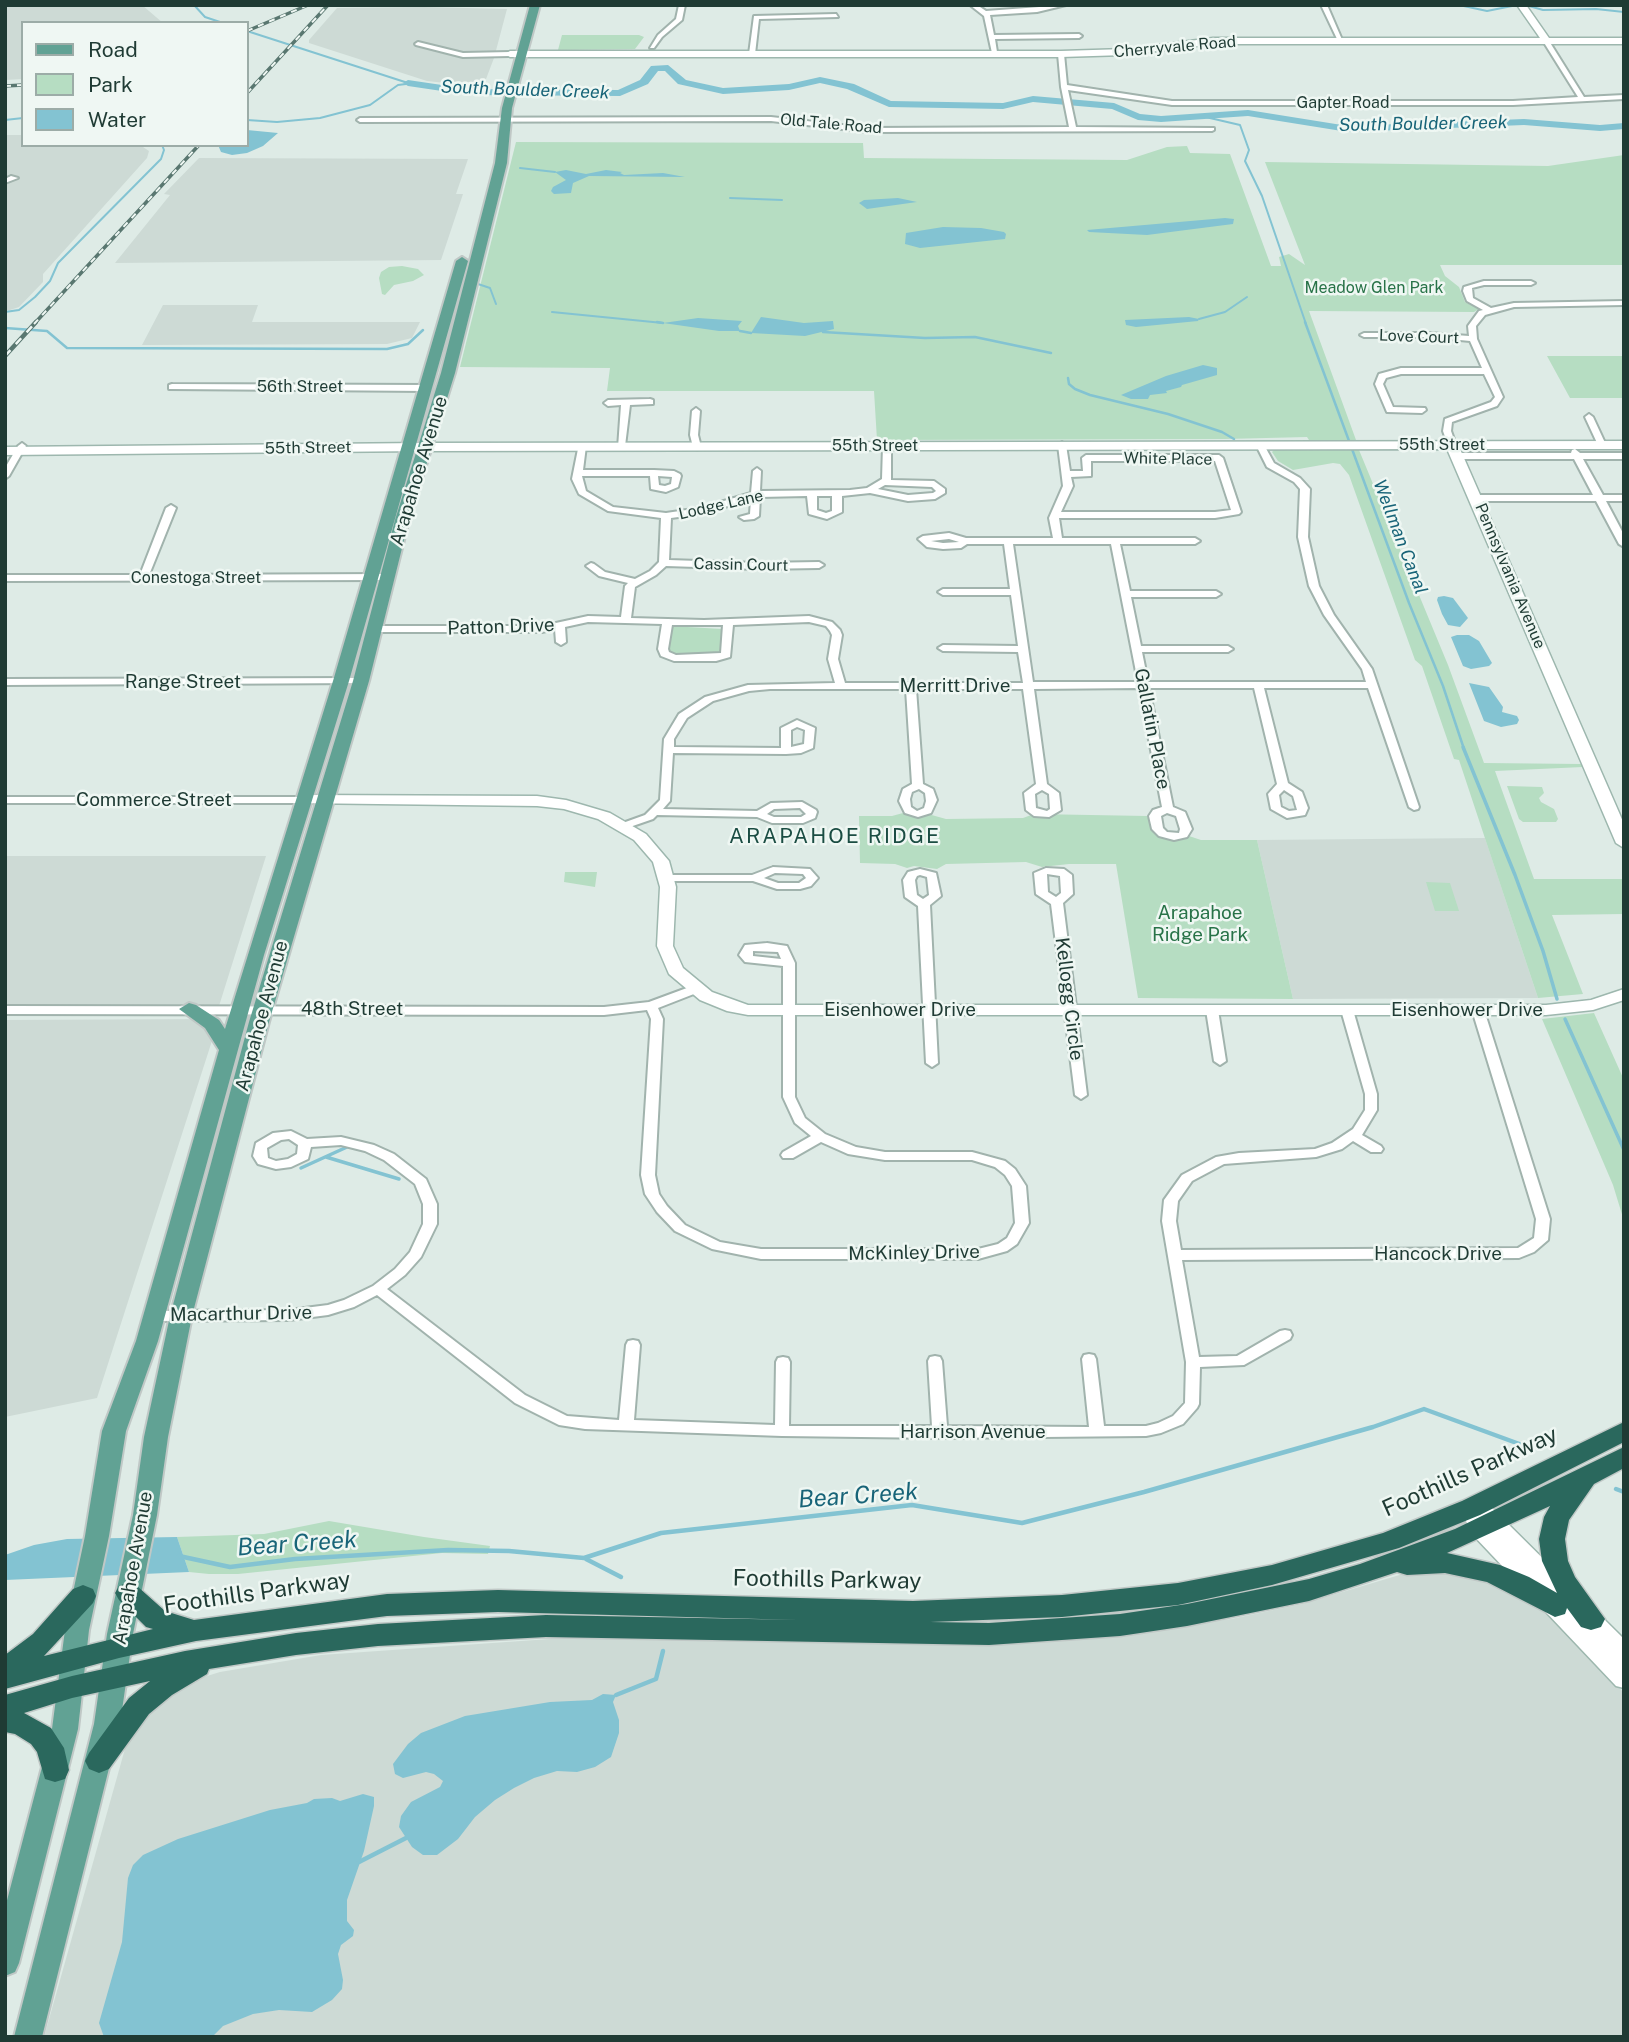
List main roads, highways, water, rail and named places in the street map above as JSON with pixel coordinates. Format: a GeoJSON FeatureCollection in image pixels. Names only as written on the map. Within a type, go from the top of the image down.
{"type":"FeatureCollection","features":[{"type":"Feature","properties":{"kind":"highway","name":"Foothills Parkway"},"geometry":{"type":"LineString","coordinates":[[5,1678],[119,1647],[196,1630],[330,1611],[458,1602],[913,1612],[1120,1601],[1224,1585],[1321,1563],[1390,1541],[1482,1520],[1624,1431]]}},
{"type":"Feature","properties":{"kind":"highway","name":"Foothills Parkway"},"geometry":{"type":"LineString","coordinates":[[5,1707],[115,1677],[214,1657],[351,1637],[534,1626],[989,1634],[1119,1625],[1187,1615],[1309,1590],[1367,1572],[1622,1457]]}},
{"type":"Feature","properties":{"kind":"highway"},"geometry":{"type":"LineString","coordinates":[[1591,1619],[1570,1592],[1559,1572],[1553,1551],[1553,1528],[1563,1506],[1580,1485],[1622,1457]]}},
{"type":"Feature","properties":{"kind":"highway"},"geometry":{"type":"LineString","coordinates":[[1367,1572],[1419,1564],[1460,1564],[1504,1577],[1555,1606]]}},
{"type":"Feature","properties":{"kind":"highway"},"geometry":{"type":"LineString","coordinates":[[128,1593],[162,1622],[196,1630]]}},
{"type":"Feature","properties":{"kind":"highway"},"geometry":{"type":"LineString","coordinates":[[5,1671],[43,1642],[83,1596]]}},
{"type":"Feature","properties":{"kind":"highway"},"geometry":{"type":"LineString","coordinates":[[99,1761],[131,1715],[146,1700],[171,1681],[214,1657]]}},
{"type":"Feature","properties":{"kind":"highway"},"geometry":{"type":"LineString","coordinates":[[5,1720],[29,1728],[41,1737],[50,1748],[55,1770]]}},
{"type":"Feature","properties":{"kind":"main road","name":"Arapahoe Avenue"},"geometry":{"type":"LineString","coordinates":[[472,225],[515,54],[523,5]]}},
{"type":"Feature","properties":{"kind":"main road","name":"Arapahoe Avenue"},"geometry":{"type":"LineString","coordinates":[[515,54],[535,5]]}},
{"type":"Feature","properties":{"kind":"main road","name":"Arapahoe Avenue"},"geometry":{"type":"LineString","coordinates":[[5,1963],[55,1770],[72,1688],[83,1596],[97,1536],[111,1442],[154,1316],[239,1009],[341,681],[380,577],[448,373],[502,156],[499,120]]}},
{"type":"Feature","properties":{"kind":"main road","name":"Arapahoe Avenue"},"geometry":{"type":"LineString","coordinates":[[28,2037],[99,1761],[128,1593],[141,1535],[156,1437],[181,1316],[263,1009],[375,629],[380,577],[407,447],[428,388],[465,251]]}},
{"type":"Feature","properties":{"kind":"main road"},"geometry":{"type":"LineString","coordinates":[[189,1009],[212,1024],[228,1049]]}},
{"type":"Feature","properties":{"kind":"water"},"geometry":{"type":"Polygon","coordinates":[[[248,130],[278,133],[263,146],[247,153],[232,155],[221,152],[219,147],[248,147],[248,130]]]}},
{"type":"Feature","properties":{"kind":"water"},"geometry":{"type":"Polygon","coordinates":[[[566,170],[586,174],[606,170],[622,172],[620,173],[624,175],[663,173],[685,177],[589,176],[573,183],[571,193],[554,194],[551,191],[553,187],[566,180],[555,172],[566,170]]]}},
{"type":"Feature","properties":{"kind":"water"},"geometry":{"type":"Polygon","coordinates":[[[898,198],[917,202],[867,209],[859,203],[864,200],[898,198]]]}},
{"type":"Feature","properties":{"kind":"water"},"geometry":{"type":"Polygon","coordinates":[[[1234,219],[1233,224],[1147,235],[1087,230],[1234,219]]]}},
{"type":"Feature","properties":{"kind":"water"},"geometry":{"type":"Polygon","coordinates":[[[943,227],[981,228],[1006,234],[1005,239],[920,248],[905,244],[906,233],[943,227]]]}},
{"type":"Feature","properties":{"kind":"water"},"geometry":{"type":"Polygon","coordinates":[[[761,317],[804,323],[833,321],[834,329],[805,336],[751,333],[761,317]]]}},
{"type":"Feature","properties":{"kind":"water"},"geometry":{"type":"Polygon","coordinates":[[[1189,317],[1199,319],[1136,327],[1126,325],[1125,320],[1189,317]]]}},
{"type":"Feature","properties":{"kind":"water"},"geometry":{"type":"Polygon","coordinates":[[[698,318],[742,321],[738,326],[740,331],[719,331],[663,323],[698,318]]]}},
{"type":"Feature","properties":{"kind":"water"},"geometry":{"type":"Polygon","coordinates":[[[1203,365],[1217,368],[1217,375],[1182,385],[1166,391],[1167,393],[1150,395],[1148,399],[1131,399],[1121,395],[1166,376],[1203,365]]]}},
{"type":"Feature","properties":{"kind":"water"},"geometry":{"type":"Polygon","coordinates":[[[1438,597],[1453,598],[1468,618],[1460,627],[1448,625],[1442,614],[1437,600],[1438,597]]]}},
{"type":"Feature","properties":{"kind":"water"},"geometry":{"type":"Polygon","coordinates":[[[1469,635],[1479,641],[1492,663],[1471,669],[1463,666],[1451,637],[1469,635]]]}},
{"type":"Feature","properties":{"kind":"water"},"geometry":{"type":"Polygon","coordinates":[[[1469,683],[1489,687],[1503,707],[1502,712],[1517,716],[1517,724],[1501,727],[1484,721],[1469,683]]]}},
{"type":"Feature","properties":{"kind":"water"},"geometry":{"type":"Polygon","coordinates":[[[177,1537],[189,1572],[5,1580],[5,1555],[34,1545],[67,1539],[177,1537]]]}},
{"type":"Feature","properties":{"kind":"water"},"geometry":{"type":"Polygon","coordinates":[[[603,1694],[616,1695],[613,1702],[619,1720],[619,1733],[611,1757],[595,1767],[577,1772],[557,1771],[514,1788],[475,1817],[458,1839],[437,1855],[423,1855],[412,1847],[399,1827],[401,1816],[411,1802],[440,1787],[443,1781],[426,1772],[403,1778],[395,1774],[393,1764],[408,1744],[421,1733],[465,1716],[550,1702],[592,1700],[603,1694]]]}},
{"type":"Feature","properties":{"kind":"water"},"geometry":{"type":"Polygon","coordinates":[[[363,1794],[374,1797],[374,1806],[364,1851],[347,1900],[347,1921],[354,1930],[353,1936],[341,1945],[338,1954],[342,1989],[332,2000],[312,2012],[279,2010],[253,2014],[223,2026],[212,2037],[104,2037],[99,2023],[122,1942],[128,1878],[133,1865],[143,1855],[178,1839],[270,1810],[307,1803],[314,1799],[332,1798],[340,1801],[363,1794]]]}},
{"type":"Feature","properties":{"kind":"waterway"},"geometry":{"type":"LineString","coordinates":[[194,5],[205,17],[217,21]]}},
{"type":"Feature","properties":{"kind":"waterway"},"geometry":{"type":"LineString","coordinates":[[1459,5],[1487,11],[1512,6]]}},
{"type":"Feature","properties":{"kind":"waterway"},"geometry":{"type":"LineString","coordinates":[[1529,6],[1543,10],[1596,9],[1624,12]]}},
{"type":"Feature","properties":{"kind":"waterway"},"geometry":{"type":"LineString","coordinates":[[248,31],[408,83]]}},
{"type":"Feature","properties":{"kind":"waterway","name":"South Boulder Creek"},"geometry":{"type":"LineString","coordinates":[[408,83],[469,92],[620,93],[644,82],[655,68],[668,68],[682,82],[723,91],[789,87],[820,80],[850,86],[889,104],[1003,106],[1033,99],[1114,106],[1138,117],[1161,119],[1248,113],[1348,129],[1524,122],[1600,128],[1624,126]]}},
{"type":"Feature","properties":{"kind":"waterway","name":"South Boulder Creek"},"geometry":{"type":"LineString","coordinates":[[248,120],[277,122],[320,118],[370,105],[398,85],[406,84]]}},
{"type":"Feature","properties":{"kind":"waterway","name":"Wellman Canal"},"geometry":{"type":"LineString","coordinates":[[1197,115],[1240,125],[1249,150],[1245,161],[1262,196],[1306,324]]}},
{"type":"Feature","properties":{"kind":"waterway","name":"South Boulder Creek"},"geometry":{"type":"LineString","coordinates":[[5,120],[21,118]]}},
{"type":"Feature","properties":{"kind":"waterway"},"geometry":{"type":"LineString","coordinates":[[5,312],[19,310],[35,297],[50,281],[58,263],[161,159],[163,147]]}},
{"type":"Feature","properties":{"kind":"waterway"},"geometry":{"type":"LineString","coordinates":[[520,168],[555,172]]}},
{"type":"Feature","properties":{"kind":"waterway"},"geometry":{"type":"LineString","coordinates":[[730,198],[782,200]]}},
{"type":"Feature","properties":{"kind":"waterway"},"geometry":{"type":"LineString","coordinates":[[478,284],[490,288],[496,304]]}},
{"type":"Feature","properties":{"kind":"waterway"},"geometry":{"type":"LineString","coordinates":[[1199,319],[1225,312],[1247,297]]}},
{"type":"Feature","properties":{"kind":"waterway"},"geometry":{"type":"LineString","coordinates":[[552,312],[663,323],[657,322]]}},
{"type":"Feature","properties":{"kind":"waterway","name":"Wellman Canal"},"geometry":{"type":"LineString","coordinates":[[1305,322],[1409,603],[1443,686],[1464,749]]}},
{"type":"Feature","properties":{"kind":"waterway"},"geometry":{"type":"LineString","coordinates":[[5,328],[47,331],[67,348],[387,349],[408,344],[423,330]]}},
{"type":"Feature","properties":{"kind":"waterway"},"geometry":{"type":"LineString","coordinates":[[740,331],[751,333]]}},
{"type":"Feature","properties":{"kind":"waterway"},"geometry":{"type":"LineString","coordinates":[[823,332],[925,338],[975,337],[1051,353]]}},
{"type":"Feature","properties":{"kind":"waterway"},"geometry":{"type":"LineString","coordinates":[[1068,378],[1069,384],[1075,389],[1090,395],[1168,414],[1222,432],[1234,439]]}},
{"type":"Feature","properties":{"kind":"waterway","name":"Wellman Canal"},"geometry":{"type":"LineString","coordinates":[[1463,747],[1515,875],[1543,951],[1557,999]]}},
{"type":"Feature","properties":{"kind":"waterway","name":"Wellman Canal"},"geometry":{"type":"LineString","coordinates":[[1565,1019],[1624,1150]]}},
{"type":"Feature","properties":{"kind":"waterway"},"geometry":{"type":"LineString","coordinates":[[301,1168],[347,1147]]}},
{"type":"Feature","properties":{"kind":"waterway"},"geometry":{"type":"LineString","coordinates":[[326,1157],[399,1179]]}},
{"type":"Feature","properties":{"kind":"waterway","name":"Bear Creek"},"geometry":{"type":"LineString","coordinates":[[179,1556],[230,1567],[295,1559],[448,1550],[509,1551],[584,1558],[661,1533],[912,1505],[1022,1523],[1144,1492],[1373,1427],[1424,1409],[1533,1449]]}},
{"type":"Feature","properties":{"kind":"waterway","name":"Bear Creek"},"geometry":{"type":"LineString","coordinates":[[1616,1489],[1624,1492]]}},
{"type":"Feature","properties":{"kind":"waterway"},"geometry":{"type":"LineString","coordinates":[[586,1559],[621,1577]]}},
{"type":"Feature","properties":{"kind":"waterway"},"geometry":{"type":"LineString","coordinates":[[616,1695],[656,1679],[663,1651]]}},
{"type":"Feature","properties":{"kind":"waterway"},"geometry":{"type":"LineString","coordinates":[[359,1862],[406,1838]]}},
{"type":"Feature","properties":{"kind":"railway"},"geometry":{"type":"LineString","coordinates":[[248,31],[308,5]]}},
{"type":"Feature","properties":{"kind":"railway"},"geometry":{"type":"LineString","coordinates":[[248,92],[328,5]]}},
{"type":"Feature","properties":{"kind":"railway"},"geometry":{"type":"LineString","coordinates":[[5,86],[21,85]]}},
{"type":"Feature","properties":{"kind":"railway"},"geometry":{"type":"LineString","coordinates":[[34,324],[197,147]]}},
{"type":"Feature","properties":{"kind":"railway"},"geometry":{"type":"LineString","coordinates":[[5,356],[36,322]]}},
{"type":"Feature","properties":{"kind":"district","name":"ARAPAHOE RIDGE"},"geometry":{"type":"Point","coordinates":[835,837]}},
{"type":"Feature","properties":{"kind":"park label","name":"Meadow Glen Park"},"geometry":{"type":"Point","coordinates":[1374,288]}},
{"type":"Feature","properties":{"kind":"park label","name":"Arapahoe Ridge Park"},"geometry":{"type":"Point","coordinates":[1200,924]}}]}
